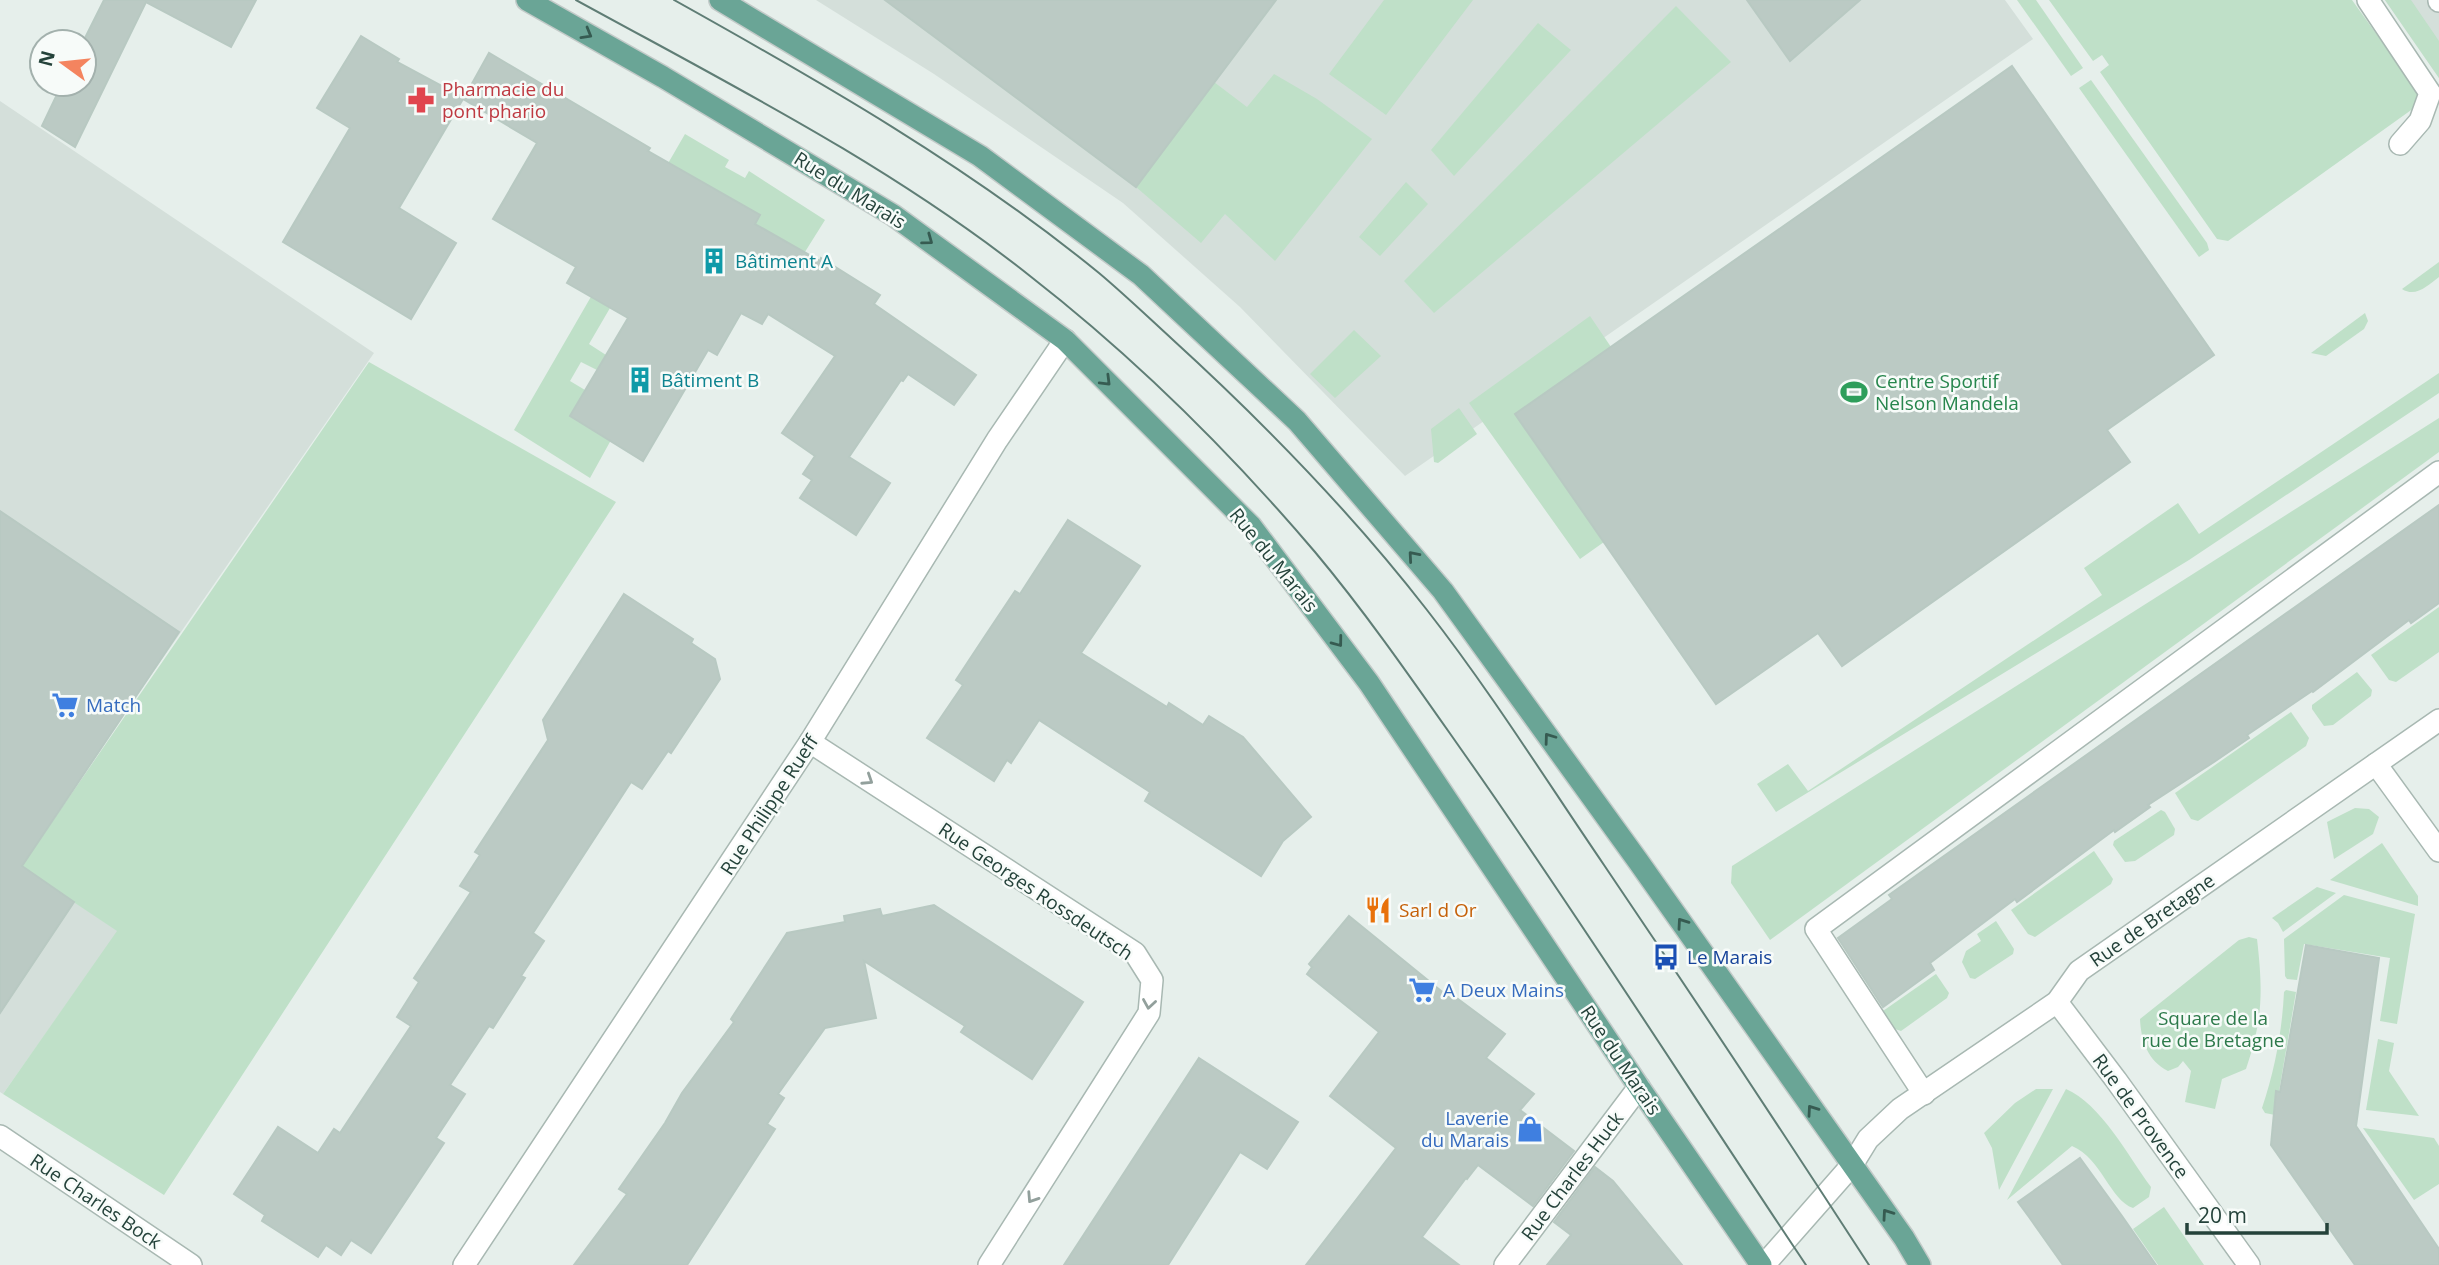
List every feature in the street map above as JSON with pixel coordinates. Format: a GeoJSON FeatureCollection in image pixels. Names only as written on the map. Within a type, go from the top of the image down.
{"type":"FeatureCollection","features":[{"type":"Feature","properties":{"kind":"main road","name":"Rue du Marais"},"geometry":{"type":"LineString","coordinates":[[527,0],[663,77],[893,215],[1065,340],[1251,526],[1369,683],[1639,1087],[1763,1265]]}},
{"type":"Feature","properties":{"kind":"main road"},"geometry":{"type":"LineString","coordinates":[[720,0],[980,156],[1141,275],[1297,421],[1443,592],[1639,861],[1904,1238],[1920,1265]]}},
{"type":"Feature","properties":{"kind":"street"},"geometry":{"type":"LineString","coordinates":[[2368,0],[2430,93],[2420,121],[2400,144]]}},
{"type":"Feature","properties":{"kind":"street","name":"Rue Philippe Rueff"},"geometry":{"type":"LineString","coordinates":[[464,1265],[810,742],[997,440],[1065,340]]}},
{"type":"Feature","properties":{"kind":"street"},"geometry":{"type":"LineString","coordinates":[[1924,1094],[1816,929],[2439,472]]}},
{"type":"Feature","properties":{"kind":"street","name":"Rue de Bretagne"},"geometry":{"type":"LineString","coordinates":[[1763,1265],[1852,1165],[1868,1139],[1900,1109],[2057,1002],[2079,971],[2439,720]]}},
{"type":"Feature","properties":{"kind":"street","name":"Rue Georges Rossdeutsch"},"geometry":{"type":"LineString","coordinates":[[810,742],[1135,953],[1152,980],[1149,1013],[989,1265]]}},
{"type":"Feature","properties":{"kind":"street"},"geometry":{"type":"LineString","coordinates":[[2376,764],[2439,851]]}},
{"type":"Feature","properties":{"kind":"street","name":"Rue de Provence"},"geometry":{"type":"LineString","coordinates":[[2057,1002],[2249,1265]]}},
{"type":"Feature","properties":{"kind":"street","name":"Rue Charles Huck"},"geometry":{"type":"LineString","coordinates":[[1505,1265],[1639,1087]]}},
{"type":"Feature","properties":{"kind":"street","name":"Rue Charles Bock"},"geometry":{"type":"LineString","coordinates":[[0,1136],[191,1265]]}},
{"type":"Feature","properties":{"kind":"shaded area"},"geometry":{"type":"Polygon","coordinates":[[[816,0],[2005,0],[2033,39],[1405,476],[1240,307],[1123,203],[934,74],[816,0]]]}},
{"type":"Feature","properties":{"kind":"shaded area"},"geometry":{"type":"Polygon","coordinates":[[[2385,0],[2439,0],[2439,78],[2385,0]]]}},
{"type":"Feature","properties":{"kind":"shaded area"},"geometry":{"type":"Polygon","coordinates":[[[0,101],[374,353],[80,778],[22,867],[118,931],[3,1094],[0,1092],[0,101]]]}},
{"type":"Feature","properties":{"kind":"green space"},"geometry":{"type":"Polygon","coordinates":[[[1384,0],[1473,0],[1386,115],[1329,74],[1384,0]]]}},
{"type":"Feature","properties":{"kind":"green space"},"geometry":{"type":"Polygon","coordinates":[[[2017,0],[2036,0],[2083,68],[2071,76],[2017,0]]]}},
{"type":"Feature","properties":{"kind":"green space"},"geometry":{"type":"Polygon","coordinates":[[[2049,0],[2352,0],[2418,92],[2414,108],[2228,241],[2217,239],[2100,72],[2109,65],[2102,55],[2093,61],[2049,0]]]}},
{"type":"Feature","properties":{"kind":"green space"},"geometry":{"type":"Polygon","coordinates":[[[2385,0],[2411,0],[2439,41],[2439,78],[2385,0]]]}},
{"type":"Feature","properties":{"kind":"green space"},"geometry":{"type":"Polygon","coordinates":[[[1676,6],[1731,62],[1434,313],[1404,281],[1676,6]]]}},
{"type":"Feature","properties":{"kind":"green space"},"geometry":{"type":"Polygon","coordinates":[[[1538,23],[1571,50],[1454,176],[1431,150],[1538,23]]]}},
{"type":"Feature","properties":{"kind":"green space"},"geometry":{"type":"Polygon","coordinates":[[[1274,74],[1317,99],[1372,139],[1275,261],[1225,214],[1201,243],[1136,187],[1214,82],[1247,107],[1274,74]]]}},
{"type":"Feature","properties":{"kind":"green space"},"geometry":{"type":"Polygon","coordinates":[[[2091,80],[2207,243],[2209,250],[2199,257],[2079,88],[2091,80]]]}},
{"type":"Feature","properties":{"kind":"green space"},"geometry":{"type":"Polygon","coordinates":[[[685,134],[729,160],[725,167],[745,178],[749,171],[825,220],[793,271],[772,259],[783,240],[755,224],[634,307],[628,318],[610,308],[589,344],[606,355],[597,370],[581,362],[570,381],[585,390],[570,416],[611,440],[590,478],[514,430],[685,134]]]}},
{"type":"Feature","properties":{"kind":"green space"},"geometry":{"type":"Polygon","coordinates":[[[1406,182],[1428,204],[1380,256],[1359,237],[1406,182]]]}},
{"type":"Feature","properties":{"kind":"green space"},"geometry":{"type":"Polygon","coordinates":[[[2439,262],[2439,277],[2431,284],[2412,292],[2402,289],[2439,262]]]}},
{"type":"Feature","properties":{"kind":"green space"},"geometry":{"type":"Polygon","coordinates":[[[2365,313],[2368,321],[2364,329],[2326,356],[2311,353],[2365,313]]]}},
{"type":"Feature","properties":{"kind":"green space"},"geometry":{"type":"Polygon","coordinates":[[[1590,316],[1611,347],[1515,414],[1604,542],[1580,559],[1469,403],[1590,316]]]}},
{"type":"Feature","properties":{"kind":"green space"},"geometry":{"type":"Polygon","coordinates":[[[1354,330],[1381,356],[1335,398],[1310,374],[1354,330]]]}},
{"type":"Feature","properties":{"kind":"green space"},"geometry":{"type":"Polygon","coordinates":[[[369,362],[616,502],[164,1195],[3,1094],[117,931],[21,867],[369,362]]]}},
{"type":"Feature","properties":{"kind":"green space"},"geometry":{"type":"Polygon","coordinates":[[[2439,373],[2439,393],[2189,560],[1776,812],[1757,784],[1788,764],[1808,791],[2102,595],[2084,568],[2178,503],[2199,534],[2439,373]]]}},
{"type":"Feature","properties":{"kind":"green space"},"geometry":{"type":"Polygon","coordinates":[[[1459,408],[1477,434],[1438,463],[1434,462],[1431,429],[1459,408]]]}},
{"type":"Feature","properties":{"kind":"green space"},"geometry":{"type":"Polygon","coordinates":[[[2439,418],[2439,452],[1770,940],[1731,883],[1732,866],[2439,418]]]}},
{"type":"Feature","properties":{"kind":"green space"},"geometry":{"type":"Polygon","coordinates":[[[2439,607],[2439,652],[2396,682],[2389,680],[2371,655],[2439,607]]]}},
{"type":"Feature","properties":{"kind":"green space"},"geometry":{"type":"Polygon","coordinates":[[[2357,672],[2372,690],[2371,696],[2333,725],[2324,726],[2312,705],[2357,672]]]}},
{"type":"Feature","properties":{"kind":"green space"},"geometry":{"type":"Polygon","coordinates":[[[2291,712],[2309,738],[2306,746],[2198,821],[2191,819],[2175,793],[2291,712]]]}},
{"type":"Feature","properties":{"kind":"green space"},"geometry":{"type":"Polygon","coordinates":[[[2355,808],[2369,809],[2379,817],[2373,834],[2334,859],[2327,822],[2355,808]]]}},
{"type":"Feature","properties":{"kind":"green space"},"geometry":{"type":"Polygon","coordinates":[[[2161,810],[2175,829],[2174,835],[2135,861],[2125,862],[2113,845],[2114,841],[2161,810]]]}},
{"type":"Feature","properties":{"kind":"green space"},"geometry":{"type":"Polygon","coordinates":[[[2382,843],[2418,896],[2418,906],[2330,880],[2382,843]]]}},
{"type":"Feature","properties":{"kind":"green space"},"geometry":{"type":"Polygon","coordinates":[[[2094,851],[2113,879],[2111,884],[2035,937],[2028,934],[2011,910],[2094,851]]]}},
{"type":"Feature","properties":{"kind":"green space"},"geometry":{"type":"Polygon","coordinates":[[[2317,887],[2336,893],[2283,932],[2272,918],[2317,887]]]}},
{"type":"Feature","properties":{"kind":"green space"},"geometry":{"type":"Polygon","coordinates":[[[2344,895],[2415,914],[2397,1024],[2380,1021],[2390,958],[2304,944],[2297,980],[2287,979],[2285,976],[2284,939],[2344,895]]]}},
{"type":"Feature","properties":{"kind":"green space"},"geometry":{"type":"Polygon","coordinates":[[[1996,921],[2014,949],[2013,954],[1975,979],[1970,978],[1962,962],[1966,951],[1981,941],[1977,934],[1996,921]]]}},
{"type":"Feature","properties":{"kind":"green space","name":"Square de la rue de Bretagne"},"geometry":{"type":"Polygon","coordinates":[[[2249,937],[2257,939],[2261,990],[2259,1020],[2246,1069],[2222,1079],[2215,1109],[2185,1102],[2191,1071],[2183,1061],[2178,1067],[2168,1071],[2155,1062],[2144,1042],[2140,1019],[2239,940],[2249,937]]]}},
{"type":"Feature","properties":{"kind":"green space"},"geometry":{"type":"Polygon","coordinates":[[[1936,974],[1949,993],[1947,998],[1901,1031],[1895,1029],[1883,1011],[1936,974]]]}},
{"type":"Feature","properties":{"kind":"green space"},"geometry":{"type":"Polygon","coordinates":[[[2286,990],[2296,992],[2275,1115],[2265,1113],[2262,1108],[2277,1050],[2286,990]]]}},
{"type":"Feature","properties":{"kind":"green space"},"geometry":{"type":"Polygon","coordinates":[[[2378,1039],[2394,1043],[2389,1071],[2419,1116],[2366,1110],[2378,1039]]]}},
{"type":"Feature","properties":{"kind":"green space"},"geometry":{"type":"Polygon","coordinates":[[[2036,1089],[2053,1089],[1999,1190],[1992,1148],[1984,1133],[2015,1103],[2036,1089]]]}},
{"type":"Feature","properties":{"kind":"green space"},"geometry":{"type":"Polygon","coordinates":[[[2066,1089],[2079,1096],[2102,1118],[2151,1187],[2149,1197],[2133,1208],[2118,1197],[2091,1160],[2072,1146],[2007,1200],[2066,1089]]]}},
{"type":"Feature","properties":{"kind":"green space"},"geometry":{"type":"Polygon","coordinates":[[[2363,1128],[2434,1138],[2439,1146],[2439,1184],[2414,1200],[2363,1128]]]}},
{"type":"Feature","properties":{"kind":"green space"},"geometry":{"type":"Polygon","coordinates":[[[2164,1207],[2204,1265],[2158,1265],[2133,1229],[2164,1207]]]}},
{"type":"Feature","properties":{"kind":"building"},"geometry":{"type":"Polygon","coordinates":[[[104,0],[256,0],[231,47],[146,2],[75,147],[42,126],[55,98],[98,98],[98,28],[90,28],[104,0]]]}},
{"type":"Feature","properties":{"kind":"building"},"geometry":{"type":"Polygon","coordinates":[[[885,0],[1276,0],[1136,187],[885,0]]]}},
{"type":"Feature","properties":{"kind":"building"},"geometry":{"type":"Polygon","coordinates":[[[1747,0],[1860,0],[1790,61],[1747,0]]]}},
{"type":"Feature","properties":{"kind":"building"},"geometry":{"type":"Polygon","coordinates":[[[361,36],[399,59],[397,62],[464,98],[489,53],[650,148],[648,151],[760,215],[755,224],[820,261],[821,258],[880,295],[874,304],[976,375],[954,405],[908,374],[901,380],[849,457],[890,483],[856,535],[800,498],[812,480],[803,474],[815,456],[782,433],[835,356],[768,314],[762,324],[741,313],[717,355],[708,350],[643,461],[570,416],[628,318],[567,283],[576,267],[493,219],[537,143],[463,99],[399,208],[456,243],[411,319],[283,242],[350,128],[317,108],[361,36]]]}},
{"type":"Feature","properties":{"kind":"building","name":"Centre Sportif Nelson Mandela"},"geometry":{"type":"Polygon","coordinates":[[[2012,66],[2214,355],[2107,430],[2130,462],[1842,666],[1818,633],[1716,704],[1515,414],[2012,66]]]}},
{"type":"Feature","properties":{"kind":"building"},"geometry":{"type":"Polygon","coordinates":[[[2439,505],[2439,603],[2411,623],[2409,620],[2313,692],[2148,805],[2150,807],[2115,832],[2114,830],[2017,902],[2015,899],[1930,963],[1934,970],[1883,1007],[1838,938],[1892,899],[1889,895],[2439,505]]]}},
{"type":"Feature","properties":{"kind":"building","name":"Match"},"geometry":{"type":"Polygon","coordinates":[[[0,511],[179,632],[22,866],[74,902],[0,1013],[0,511]]]}},
{"type":"Feature","properties":{"kind":"building"},"geometry":{"type":"Polygon","coordinates":[[[1068,520],[1140,566],[1081,653],[1167,707],[1169,703],[1203,725],[1209,716],[1243,737],[1311,817],[1283,841],[1261,876],[1145,801],[1150,792],[1039,720],[1011,763],[1007,760],[994,781],[927,738],[963,685],[956,680],[1015,591],[1020,594],[1068,520]]]}},
{"type":"Feature","properties":{"kind":"building"},"geometry":{"type":"Polygon","coordinates":[[[624,594],[693,639],[691,643],[715,659],[720,679],[671,753],[668,751],[642,789],[631,782],[533,933],[544,941],[521,976],[525,978],[493,1028],[489,1026],[450,1085],[465,1094],[436,1138],[444,1143],[371,1253],[351,1240],[341,1255],[326,1245],[318,1257],[262,1221],[265,1215],[234,1194],[278,1127],[318,1153],[334,1129],[340,1133],[411,1026],[397,1017],[419,982],[414,978],[471,892],[460,886],[480,855],[475,852],[548,740],[543,720],[624,594]]]}},
{"type":"Feature","properties":{"kind":"building"},"geometry":{"type":"Polygon","coordinates":[[[934,905],[1083,1002],[1032,1079],[961,1032],[965,1026],[864,961],[876,1018],[825,1028],[778,1094],[784,1098],[767,1124],[775,1129],[687,1265],[574,1265],[627,1194],[619,1189],[665,1123],[682,1093],[734,1022],[731,1019],[787,933],[845,922],[844,916],[880,909],[882,916],[934,905]]]}},
{"type":"Feature","properties":{"kind":"building"},"geometry":{"type":"Polygon","coordinates":[[[1349,916],[1451,999],[1454,996],[1505,1034],[1486,1058],[1534,1094],[1520,1110],[1574,1151],[1533,1206],[1478,1165],[1422,1237],[1459,1265],[1306,1265],[1396,1148],[1330,1096],[1379,1032],[1307,974],[1312,967],[1309,964],[1349,916]]]}},
{"type":"Feature","properties":{"kind":"building"},"geometry":{"type":"Polygon","coordinates":[[[2306,945],[2379,958],[2356,1126],[2439,1249],[2439,1265],[2355,1265],[2271,1145],[2276,1091],[2280,1092],[2306,945]]]}},
{"type":"Feature","properties":{"kind":"building"},"geometry":{"type":"Polygon","coordinates":[[[1199,1058],[1298,1122],[1267,1169],[1240,1152],[1168,1265],[1064,1265],[1199,1058]]]}},
{"type":"Feature","properties":{"kind":"building"},"geometry":{"type":"Polygon","coordinates":[[[2080,1158],[2156,1265],[2063,1265],[2018,1202],[2080,1158]]]}},
{"type":"Feature","properties":{"kind":"building"},"geometry":{"type":"Polygon","coordinates":[[[1595,1167],[1613,1181],[1682,1265],[1547,1265],[1571,1235],[1554,1222],[1595,1167]]]}},
{"type":"Feature","properties":{"kind":"tram line"},"geometry":{"type":"LineString","coordinates":[[576,0],[809,128],[866,162],[977,236],[1106,339],[1215,442],[1315,552],[1395,656],[1556,887],[1806,1265]]}},
{"type":"Feature","properties":{"kind":"tram line"},"geometry":{"type":"LineString","coordinates":[[674,0],[892,127],[946,161],[1049,234],[1099,273],[1206,370],[1305,469],[1398,574],[1474,672],[1869,1265]]}},
{"type":"Feature","properties":{"kind":"place","name":"Pharmacie du pont phario"},"geometry":{"type":"Point","coordinates":[421,100]}},
{"type":"Feature","properties":{"kind":"place","name":"Bâtiment A"},"geometry":{"type":"Point","coordinates":[714,261]}},
{"type":"Feature","properties":{"kind":"place","name":"Bâtiment B"},"geometry":{"type":"Point","coordinates":[640,380]}},
{"type":"Feature","properties":{"kind":"place","name":"Centre Sportif Nelson Mandela"},"geometry":{"type":"Point","coordinates":[1854,392]}},
{"type":"Feature","properties":{"kind":"place","name":"Match"},"geometry":{"type":"Point","coordinates":[65,705]}},
{"type":"Feature","properties":{"kind":"place","name":"Sarl d Or"},"geometry":{"type":"Point","coordinates":[1378,910]}},
{"type":"Feature","properties":{"kind":"place","name":"Le Marais"},"geometry":{"type":"Point","coordinates":[1666,957]}},
{"type":"Feature","properties":{"kind":"place","name":"A Deux Mains"},"geometry":{"type":"Point","coordinates":[1422,990]}},
{"type":"Feature","properties":{"kind":"place","name":"Laverie du Marais"},"geometry":{"type":"Point","coordinates":[1530,1129]}}]}
